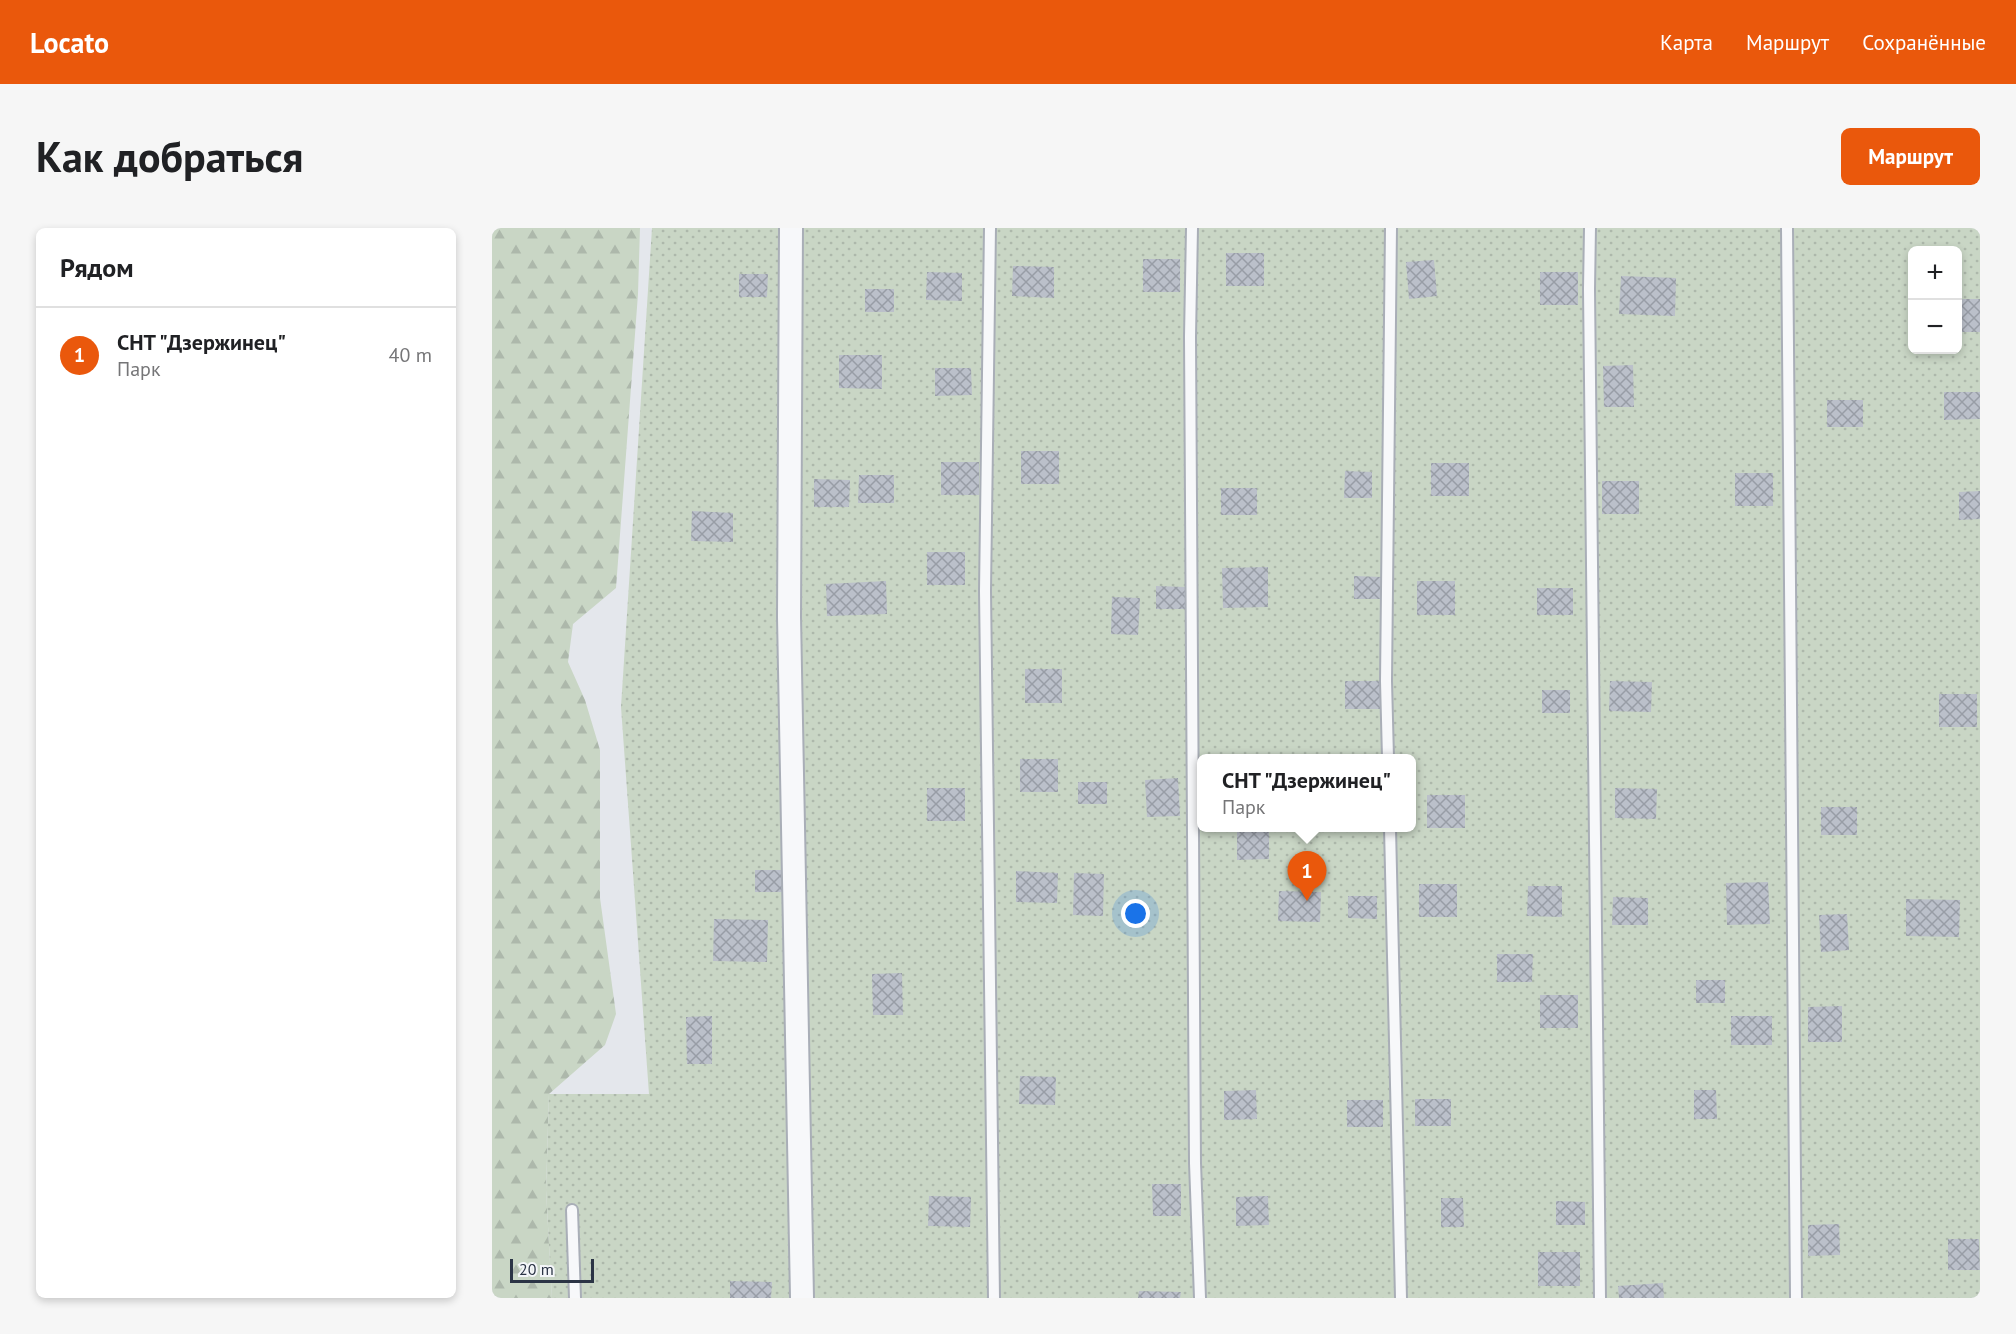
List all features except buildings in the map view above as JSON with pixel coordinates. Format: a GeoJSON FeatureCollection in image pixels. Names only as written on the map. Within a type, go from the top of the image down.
{"type":"FeatureCollection","features":[{"type":"Feature","properties":{"kind":"street"},"geometry":{"type":"LineString","coordinates":[[791,228],[789,617],[802,1298]]}},
{"type":"Feature","properties":{"kind":"lane"},"geometry":{"type":"LineString","coordinates":[[990,228],[985,591],[994,1298]]}},
{"type":"Feature","properties":{"kind":"lane"},"geometry":{"type":"LineString","coordinates":[[1192,228],[1195,1163],[1200,1298]]}},
{"type":"Feature","properties":{"kind":"lane"},"geometry":{"type":"LineString","coordinates":[[1388,754],[1386,681],[1391,228]]}},
{"type":"Feature","properties":{"kind":"lane"},"geometry":{"type":"LineString","coordinates":[[1590,228],[1600,1298]]}},
{"type":"Feature","properties":{"kind":"lane"},"geometry":{"type":"LineString","coordinates":[[1787,228],[1796,1298]]}},
{"type":"Feature","properties":{"kind":"lane"},"geometry":{"type":"LineString","coordinates":[[1390,832],[1401,1298]]}},
{"type":"Feature","properties":{"kind":"lane"},"geometry":{"type":"LineString","coordinates":[[572,1210],[575,1298]]}},
{"type":"Feature","properties":{"kind":"green space"},"geometry":{"type":"Polygon","coordinates":[[[492,228],[640,228],[638,294],[616,588],[573,624],[568,662],[585,700],[600,750],[600,898],[616,1014],[605,1045],[549,1094],[546,1190],[552,1298],[492,1298],[492,228]]]}},
{"type":"Feature","properties":{"kind":"green space"},"geometry":{"type":"Polygon","coordinates":[[[652,228],[1980,228],[1980,1298],[552,1298],[546,1190],[549,1094],[649,1094],[621,707],[652,228]]]}},
{"type":"Feature","properties":{"kind":"place","name":"СНТ \"Дзержинец\""},"geometry":{"type":"Point","coordinates":[1307,901]}}]}
